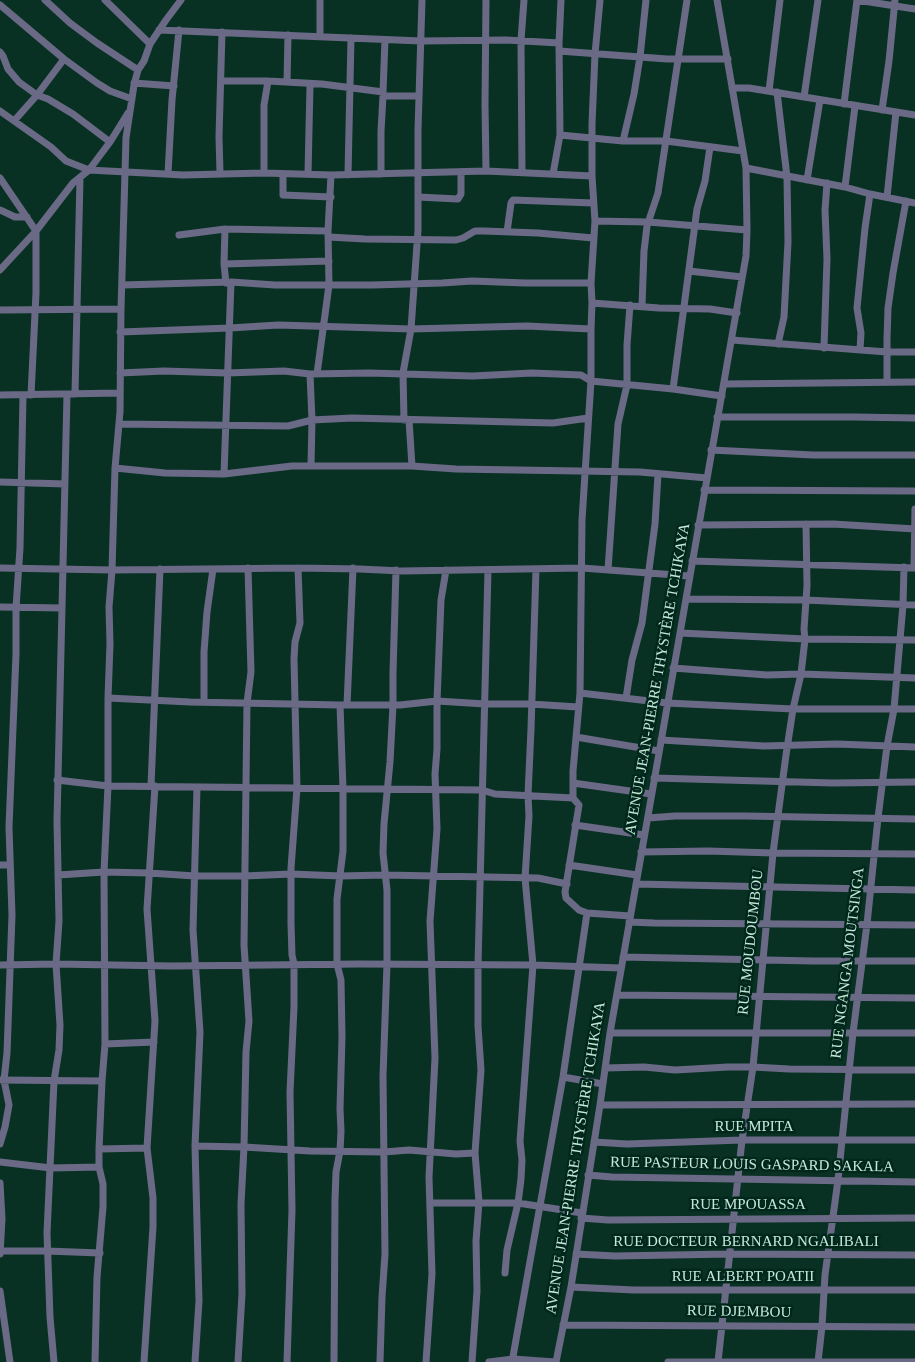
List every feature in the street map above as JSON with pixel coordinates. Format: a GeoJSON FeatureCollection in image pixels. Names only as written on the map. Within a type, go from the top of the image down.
{"type":"FeatureCollection","features":[{"type":"Feature","properties":{"kind":"street"},"geometry":{"type":"LineString","coordinates":[[45,0],[88,37],[138,70]]}},
{"type":"Feature","properties":{"kind":"street"},"geometry":{"type":"LineString","coordinates":[[105,0],[150,44]]}},
{"type":"Feature","properties":{"kind":"street"},"geometry":{"type":"LineString","coordinates":[[95,1362],[97,1277],[103,1206],[99,1149],[105,1044],[104,872],[108,786],[109,607],[114,468],[119,424],[126,138],[138,70],[150,44],[181,0]]}},
{"type":"Feature","properties":{"kind":"street"},"geometry":{"type":"LineString","coordinates":[[320,0],[320,36]]}},
{"type":"Feature","properties":{"kind":"street"},"geometry":{"type":"LineString","coordinates":[[412,466],[403,374],[411,329],[415,284],[422,0]]}},
{"type":"Feature","properties":{"kind":"street"},"geometry":{"type":"LineString","coordinates":[[486,0],[486,171]]}},
{"type":"Feature","properties":{"kind":"street"},"geometry":{"type":"LineString","coordinates":[[522,172],[521,40],[524,0]]}},
{"type":"Feature","properties":{"kind":"street"},"geometry":{"type":"LineString","coordinates":[[553,174],[560,135],[561,0]]}},
{"type":"Feature","properties":{"kind":"street"},"geometry":{"type":"LineString","coordinates":[[600,0],[595,54],[592,139],[595,220],[591,283],[591,381],[582,520],[580,693],[573,755],[573,798],[579,806],[565,892],[566,898],[579,910],[587,913],[654,924],[915,925]]}},
{"type":"Feature","properties":{"kind":"street"},"geometry":{"type":"LineString","coordinates":[[623,141],[634,94],[646,0]]}},
{"type":"Feature","properties":{"kind":"street"},"geometry":{"type":"LineString","coordinates":[[642,306],[644,251],[648,222],[658,193],[687,0]]}},
{"type":"Feature","properties":{"kind":"street","name":"AVENUE JEAN-PIERRE THYSTÈRE TCHIKAYA"},"geometry":{"type":"LineString","coordinates":[[556,1362],[571,1287],[629,919],[746,256],[746,168],[717,0]]}},
{"type":"Feature","properties":{"kind":"street"},"geometry":{"type":"LineString","coordinates":[[778,344],[784,316],[788,242],[788,177],[773,92],[780,0]]}},
{"type":"Feature","properties":{"kind":"street"},"geometry":{"type":"LineString","coordinates":[[804,97],[818,0]]}},
{"type":"Feature","properties":{"kind":"street"},"geometry":{"type":"LineString","coordinates":[[844,104],[857,0],[894,3],[915,9]]}},
{"type":"Feature","properties":{"kind":"street"},"geometry":{"type":"LineString","coordinates":[[882,110],[894,3]]}},
{"type":"Feature","properties":{"kind":"street"},"geometry":{"type":"LineString","coordinates":[[0,5],[64,59],[103,87],[132,99]]}},
{"type":"Feature","properties":{"kind":"street"},"geometry":{"type":"LineString","coordinates":[[159,30],[421,41],[521,40],[595,54],[679,59],[728,59]]}},
{"type":"Feature","properties":{"kind":"street"},"geometry":{"type":"LineString","coordinates":[[168,174],[179,30]]}},
{"type":"Feature","properties":{"kind":"street"},"geometry":{"type":"LineString","coordinates":[[220,174],[222,32]]}},
{"type":"Feature","properties":{"kind":"street"},"geometry":{"type":"LineString","coordinates":[[287,82],[288,35]]}},
{"type":"Feature","properties":{"kind":"street"},"geometry":{"type":"LineString","coordinates":[[348,175],[351,38]]}},
{"type":"Feature","properties":{"kind":"street"},"geometry":{"type":"LineString","coordinates":[[381,174],[385,40]]}},
{"type":"Feature","properties":{"kind":"street"},"geometry":{"type":"LineString","coordinates":[[0,52],[6,67],[19,82],[37,95],[73,114],[110,142]]}},
{"type":"Feature","properties":{"kind":"street"},"geometry":{"type":"LineString","coordinates":[[14,120],[37,95],[64,59]]}},
{"type":"Feature","properties":{"kind":"street"},"geometry":{"type":"LineString","coordinates":[[221,81],[322,84],[398,97],[419,96]]}},
{"type":"Feature","properties":{"kind":"street"},"geometry":{"type":"LineString","coordinates":[[264,173],[264,105],[268,81]]}},
{"type":"Feature","properties":{"kind":"street"},"geometry":{"type":"LineString","coordinates":[[134,83],[174,86]]}},
{"type":"Feature","properties":{"kind":"street"},"geometry":{"type":"LineString","coordinates":[[308,174],[310,85]]}},
{"type":"Feature","properties":{"kind":"street"},"geometry":{"type":"LineString","coordinates":[[732,88],[749,88],[915,115]]}},
{"type":"Feature","properties":{"kind":"street"},"geometry":{"type":"LineString","coordinates":[[807,180],[820,100]]}},
{"type":"Feature","properties":{"kind":"street"},"geometry":{"type":"LineString","coordinates":[[845,187],[855,106]]}},
{"type":"Feature","properties":{"kind":"street"},"geometry":{"type":"LineString","coordinates":[[0,111],[66,161],[89,170],[168,174],[331,175],[486,171],[592,177]]}},
{"type":"Feature","properties":{"kind":"street"},"geometry":{"type":"LineString","coordinates":[[0,270],[36,231],[73,183],[89,170],[130,111]]}},
{"type":"Feature","properties":{"kind":"street"},"geometry":{"type":"LineString","coordinates":[[887,197],[896,112]]}},
{"type":"Feature","properties":{"kind":"street"},"geometry":{"type":"LineString","coordinates":[[560,135],[623,141],[666,141],[743,151]]}},
{"type":"Feature","properties":{"kind":"street"},"geometry":{"type":"LineString","coordinates":[[673,389],[697,209],[705,181],[710,147]]}},
{"type":"Feature","properties":{"kind":"street"},"geometry":{"type":"LineString","coordinates":[[746,168],[915,202]]}},
{"type":"Feature","properties":{"kind":"street"},"geometry":{"type":"LineString","coordinates":[[418,197],[458,199],[461,194],[461,172]]}},
{"type":"Feature","properties":{"kind":"street"},"geometry":{"type":"LineString","coordinates":[[283,174],[282,193],[285,196],[330,197]]}},
{"type":"Feature","properties":{"kind":"street"},"geometry":{"type":"LineString","coordinates":[[311,465],[314,374],[329,285],[328,234],[331,175]]}},
{"type":"Feature","properties":{"kind":"street"},"geometry":{"type":"LineString","coordinates":[[0,178],[36,231],[35,309],[21,483],[9,827],[11,965],[7,1053],[2,1080],[9,1105],[0,1144]]}},
{"type":"Feature","properties":{"kind":"street"},"geometry":{"type":"LineString","coordinates":[[54,1362],[47,1251],[54,1081],[59,1050],[56,964],[59,921],[57,780],[65,484],[76,309],[80,178]]}},
{"type":"Feature","properties":{"kind":"street"},"geometry":{"type":"LineString","coordinates":[[824,348],[827,183]]}},
{"type":"Feature","properties":{"kind":"street"},"geometry":{"type":"LineString","coordinates":[[860,350],[861,333],[857,308],[870,194]]}},
{"type":"Feature","properties":{"kind":"street"},"geometry":{"type":"LineString","coordinates":[[507,232],[513,200],[593,202]]}},
{"type":"Feature","properties":{"kind":"street"},"geometry":{"type":"LineString","coordinates":[[887,382],[888,308],[906,201]]}},
{"type":"Feature","properties":{"kind":"street"},"geometry":{"type":"LineString","coordinates":[[0,210],[15,217],[27,217]]}},
{"type":"Feature","properties":{"kind":"street"},"geometry":{"type":"LineString","coordinates":[[595,220],[747,230]]}},
{"type":"Feature","properties":{"kind":"street"},"geometry":{"type":"LineString","coordinates":[[224,474],[230,328],[229,283],[224,264],[225,229]]}},
{"type":"Feature","properties":{"kind":"street"},"geometry":{"type":"LineString","coordinates":[[179,235],[225,229],[328,234],[365,239],[456,240],[475,231],[593,238]]}},
{"type":"Feature","properties":{"kind":"street"},"geometry":{"type":"LineString","coordinates":[[224,264],[329,261]]}},
{"type":"Feature","properties":{"kind":"street"},"geometry":{"type":"LineString","coordinates":[[689,271],[742,277]]}},
{"type":"Feature","properties":{"kind":"street"},"geometry":{"type":"LineString","coordinates":[[122,285],[229,283],[329,285],[472,281],[591,283]]}},
{"type":"Feature","properties":{"kind":"street"},"geometry":{"type":"LineString","coordinates":[[592,303],[710,309],[736,313]]}},
{"type":"Feature","properties":{"kind":"street"},"geometry":{"type":"LineString","coordinates":[[609,570],[618,424],[627,385],[630,305]]}},
{"type":"Feature","properties":{"kind":"street"},"geometry":{"type":"LineString","coordinates":[[0,310],[121,309]]}},
{"type":"Feature","properties":{"kind":"street"},"geometry":{"type":"LineString","coordinates":[[120,332],[278,325],[411,329],[526,326],[591,330]]}},
{"type":"Feature","properties":{"kind":"street"},"geometry":{"type":"LineString","coordinates":[[732,340],[824,348],[915,352]]}},
{"type":"Feature","properties":{"kind":"street"},"geometry":{"type":"LineString","coordinates":[[120,373],[284,371],[314,374],[473,375],[532,373],[581,375],[591,381],[722,396]]}},
{"type":"Feature","properties":{"kind":"street"},"geometry":{"type":"LineString","coordinates":[[724,384],[915,382]]}},
{"type":"Feature","properties":{"kind":"street"},"geometry":{"type":"LineString","coordinates":[[0,395],[120,393]]}},
{"type":"Feature","properties":{"kind":"street"},"geometry":{"type":"LineString","coordinates":[[717,417],[915,418]]}},
{"type":"Feature","properties":{"kind":"street"},"geometry":{"type":"LineString","coordinates":[[119,424],[288,426],[312,420],[352,418],[553,423],[588,418]]}},
{"type":"Feature","properties":{"kind":"street"},"geometry":{"type":"LineString","coordinates":[[711,450],[813,455],[915,455]]}},
{"type":"Feature","properties":{"kind":"street"},"geometry":{"type":"LineString","coordinates":[[114,468],[165,473],[224,474],[311,465],[412,466],[615,472],[707,478]]}},
{"type":"Feature","properties":{"kind":"street"},"geometry":{"type":"LineString","coordinates":[[626,698],[642,623],[655,524],[658,474]]}},
{"type":"Feature","properties":{"kind":"street"},"geometry":{"type":"LineString","coordinates":[[0,482],[65,484]]}},
{"type":"Feature","properties":{"kind":"street"},"geometry":{"type":"LineString","coordinates":[[704,490],[915,491]]}},
{"type":"Feature","properties":{"kind":"street"},"geometry":{"type":"LineString","coordinates":[[692,561],[915,568],[915,509]]}},
{"type":"Feature","properties":{"kind":"street","name":"RUE MOUDOUMBOU"},"geometry":{"type":"LineString","coordinates":[[718,1362],[742,1140],[753,1067],[773,853],[805,639],[807,524]]}},
{"type":"Feature","properties":{"kind":"street"},"geometry":{"type":"LineString","coordinates":[[698,525],[833,524],[914,529]]}},
{"type":"Feature","properties":{"kind":"street","name":"RUE NGANGA MOUTSINGA"},"geometry":{"type":"LineString","coordinates":[[818,1362],[825,1275],[838,1180],[882,782],[894,709],[904,567]]}},
{"type":"Feature","properties":{"kind":"street"},"geometry":{"type":"LineString","coordinates":[[0,568],[488,570],[582,568],[689,576]]}},
{"type":"Feature","properties":{"kind":"street"},"geometry":{"type":"LineString","coordinates":[[204,702],[204,652],[213,568]]}},
{"type":"Feature","properties":{"kind":"street"},"geometry":{"type":"LineString","coordinates":[[238,1362],[242,1294],[240,1236],[249,1021],[245,964],[244,876],[247,703],[251,672],[248,568]]}},
{"type":"Feature","properties":{"kind":"street"},"geometry":{"type":"LineString","coordinates":[[288,1362],[291,1262],[290,1092],[294,1007],[294,964],[291,955],[291,874],[297,788],[295,650],[300,623],[298,568]]}},
{"type":"Feature","properties":{"kind":"street"},"geometry":{"type":"LineString","coordinates":[[333,1362],[335,1200],[341,1131],[342,1037],[341,980],[337,964],[337,899],[343,852],[344,705],[353,568]]}},
{"type":"Feature","properties":{"kind":"street"},"geometry":{"type":"LineString","coordinates":[[144,1362],[153,1227],[153,1198],[147,1148],[155,1021],[147,909],[160,569]]}},
{"type":"Feature","properties":{"kind":"street"},"geometry":{"type":"LineString","coordinates":[[505,1273],[507,1250],[518,1203],[522,1160],[520,1141],[533,965],[525,878],[536,569]]}},
{"type":"Feature","properties":{"kind":"street"},"geometry":{"type":"LineString","coordinates":[[380,1362],[385,1254],[383,1076],[387,890],[384,874],[384,834],[393,705],[396,570]]}},
{"type":"Feature","properties":{"kind":"street"},"geometry":{"type":"LineString","coordinates":[[426,1362],[432,1274],[429,1152],[435,1058],[430,921],[437,829],[437,701],[441,600],[446,570]]}},
{"type":"Feature","properties":{"kind":"street"},"geometry":{"type":"LineString","coordinates":[[472,1362],[477,1291],[476,1241],[479,1202],[474,1153],[481,1070],[478,965],[488,570]]}},
{"type":"Feature","properties":{"kind":"street"},"geometry":{"type":"LineString","coordinates":[[686,599],[805,600],[915,605]]}},
{"type":"Feature","properties":{"kind":"street"},"geometry":{"type":"LineString","coordinates":[[0,607],[62,608]]}},
{"type":"Feature","properties":{"kind":"street"},"geometry":{"type":"LineString","coordinates":[[680,633],[805,639],[915,640]]}},
{"type":"Feature","properties":{"kind":"street"},"geometry":{"type":"LineString","coordinates":[[673,668],[737,674],[915,678]]}},
{"type":"Feature","properties":{"kind":"street"},"geometry":{"type":"LineString","coordinates":[[580,693],[667,703],[793,709],[915,709]]}},
{"type":"Feature","properties":{"kind":"street"},"geometry":{"type":"LineString","coordinates":[[108,698],[344,705],[393,705],[437,701],[578,707]]}},
{"type":"Feature","properties":{"kind":"street"},"geometry":{"type":"LineString","coordinates":[[576,737],[659,751]]}},
{"type":"Feature","properties":{"kind":"street"},"geometry":{"type":"LineString","coordinates":[[661,740],[764,746],[915,747]]}},
{"type":"Feature","properties":{"kind":"street"},"geometry":{"type":"LineString","coordinates":[[654,778],[915,782]]}},
{"type":"Feature","properties":{"kind":"street"},"geometry":{"type":"LineString","coordinates":[[57,780],[108,786],[482,790],[495,794],[573,798]]}},
{"type":"Feature","properties":{"kind":"street"},"geometry":{"type":"LineString","coordinates":[[573,783],[651,794]]}},
{"type":"Feature","properties":{"kind":"street"},"geometry":{"type":"LineString","coordinates":[[195,1362],[199,1301],[195,1146],[200,1032],[193,930],[197,787]]}},
{"type":"Feature","properties":{"kind":"street"},"geometry":{"type":"LineString","coordinates":[[648,818],[675,816],[915,819]]}},
{"type":"Feature","properties":{"kind":"street"},"geometry":{"type":"LineString","coordinates":[[575,825],[644,835]]}},
{"type":"Feature","properties":{"kind":"street"},"geometry":{"type":"LineString","coordinates":[[641,852],[915,854]]}},
{"type":"Feature","properties":{"kind":"street"},"geometry":{"type":"LineString","coordinates":[[0,865],[10,865]]}},
{"type":"Feature","properties":{"kind":"street"},"geometry":{"type":"LineString","coordinates":[[569,865],[637,875]]}},
{"type":"Feature","properties":{"kind":"street"},"geometry":{"type":"LineString","coordinates":[[58,875],[104,872],[195,876],[384,874],[538,878],[567,884]]}},
{"type":"Feature","properties":{"kind":"street"},"geometry":{"type":"LineString","coordinates":[[636,884],[915,890]]}},
{"type":"Feature","properties":{"kind":"street"},"geometry":{"type":"LineString","coordinates":[[513,1360],[563,1077],[587,913]]}},
{"type":"Feature","properties":{"kind":"street"},"geometry":{"type":"LineString","coordinates":[[623,957],[764,961],[915,961]]}},
{"type":"Feature","properties":{"kind":"street"},"geometry":{"type":"LineString","coordinates":[[0,965],[432,964],[621,968]]}},
{"type":"Feature","properties":{"kind":"street"},"geometry":{"type":"LineString","coordinates":[[616,995],[915,998]]}},
{"type":"Feature","properties":{"kind":"street"},"geometry":{"type":"LineString","coordinates":[[610,1033],[915,1033]]}},
{"type":"Feature","properties":{"kind":"street"},"geometry":{"type":"LineString","coordinates":[[105,1044],[154,1042]]}},
{"type":"Feature","properties":{"kind":"street"},"geometry":{"type":"LineString","coordinates":[[605,1068],[644,1067],[675,1070],[753,1067],[915,1070]]}},
{"type":"Feature","properties":{"kind":"street"},"geometry":{"type":"LineString","coordinates":[[563,1077],[603,1084]]}},
{"type":"Feature","properties":{"kind":"street"},"geometry":{"type":"LineString","coordinates":[[2,1080],[102,1081]]}},
{"type":"Feature","properties":{"kind":"street"},"geometry":{"type":"LineString","coordinates":[[600,1105],[915,1104]]}},
{"type":"Feature","properties":{"kind":"street","name":"RUE MPITA"},"geometry":{"type":"LineString","coordinates":[[594,1142],[627,1144],[742,1140],[915,1140]]}},
{"type":"Feature","properties":{"kind":"street"},"geometry":{"type":"LineString","coordinates":[[195,1146],[474,1153]]}},
{"type":"Feature","properties":{"kind":"street"},"geometry":{"type":"LineString","coordinates":[[99,1149],[147,1148]]}},
{"type":"Feature","properties":{"kind":"street"},"geometry":{"type":"LineString","coordinates":[[0,1162],[51,1168],[99,1167]]}},
{"type":"Feature","properties":{"kind":"street","name":"RUE PASTEUR LOUIS GASPARD SAKALA"},"geometry":{"type":"LineString","coordinates":[[588,1175],[915,1182]]}},
{"type":"Feature","properties":{"kind":"street"},"geometry":{"type":"LineString","coordinates":[[0,1183],[2,1219],[0,1252],[100,1253]]}},
{"type":"Feature","properties":{"kind":"street","name":"RUE MPOUASSA"},"geometry":{"type":"LineString","coordinates":[[430,1203],[518,1203],[608,1220],[915,1218]]}},
{"type":"Feature","properties":{"kind":"street","name":"RUE DOCTEUR BERNARD NGALIBALI"},"geometry":{"type":"LineString","coordinates":[[576,1254],[615,1256],[915,1255]]}},
{"type":"Feature","properties":{"kind":"street","name":"RUE ALBERT POATII"},"geometry":{"type":"LineString","coordinates":[[571,1287],[634,1290],[915,1290]]}},
{"type":"Feature","properties":{"kind":"street"},"geometry":{"type":"LineString","coordinates":[[0,1291],[10,1362]]}},
{"type":"Feature","properties":{"kind":"street","name":"RUE DJEMBOU"},"geometry":{"type":"LineString","coordinates":[[563,1324],[915,1327]]}},
{"type":"Feature","properties":{"kind":"street"},"geometry":{"type":"LineString","coordinates":[[489,1362],[513,1360],[556,1362]]}},
{"type":"Feature","properties":{"kind":"street"},"geometry":{"type":"LineString","coordinates":[[668,1362],[915,1362]]}}]}
